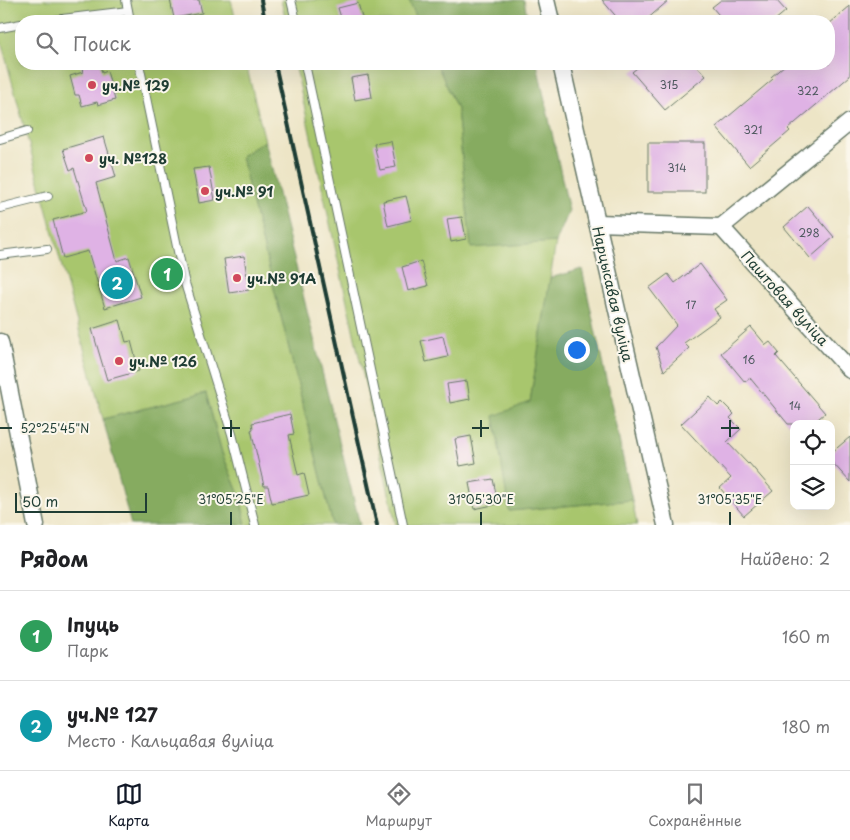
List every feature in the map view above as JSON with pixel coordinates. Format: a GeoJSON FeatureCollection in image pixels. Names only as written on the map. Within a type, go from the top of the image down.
{"type":"FeatureCollection","features":[{"type":"Feature","properties":{"kind":"street"},"geometry":{"type":"LineString","coordinates":[[546,0],[550,15]]}},
{"type":"Feature","properties":{"kind":"street","name":"Нарцысавая вуліца"},"geometry":{"type":"LineString","coordinates":[[561,70],[666,525]]}},
{"type":"Feature","properties":{"kind":"street"},"geometry":{"type":"LineString","coordinates":[[597,223],[721,227],[850,122]]}},
{"type":"Feature","properties":{"kind":"street","name":"Паштовая вуліца"},"geometry":{"type":"LineString","coordinates":[[721,227],[850,370]]}},
{"type":"Feature","properties":{"kind":"street"},"geometry":{"type":"LineString","coordinates":[[0,342],[36,525]]}},
{"type":"Feature","properties":{"kind":"lane"},"geometry":{"type":"LineString","coordinates":[[126,0],[129,15]]}},
{"type":"Feature","properties":{"kind":"lane"},"geometry":{"type":"LineString","coordinates":[[291,0],[295,15]]}},
{"type":"Feature","properties":{"kind":"lane"},"geometry":{"type":"LineString","coordinates":[[95,15],[128,11]]}},
{"type":"Feature","properties":{"kind":"lane"},"geometry":{"type":"LineString","coordinates":[[0,28],[15,25]]}},
{"type":"Feature","properties":{"kind":"lane"},"geometry":{"type":"LineString","coordinates":[[140,70],[184,280],[232,434],[255,525]]}},
{"type":"Feature","properties":{"kind":"lane"},"geometry":{"type":"LineString","coordinates":[[306,70],[403,525]]}},
{"type":"Feature","properties":{"kind":"lane"},"geometry":{"type":"LineString","coordinates":[[0,139],[27,131]]}},
{"type":"Feature","properties":{"kind":"lane"},"geometry":{"type":"LineString","coordinates":[[0,208],[48,196]]}},
{"type":"Feature","properties":{"kind":"lane"},"geometry":{"type":"LineString","coordinates":[[0,255],[47,249]]}},
{"type":"Feature","properties":{"kind":"green space"},"geometry":{"type":"Polygon","coordinates":[[[0,0],[231,0],[235,15],[15,15],[15,70],[247,70],[265,141],[241,156],[333,525],[246,525],[240,497],[222,453],[206,393],[103,419],[0,37],[0,0]]]}},
{"type":"Feature","properties":{"kind":"green space"},"geometry":{"type":"Polygon","coordinates":[[[281,0],[409,0],[415,15],[285,15],[281,0]]]}},
{"type":"Feature","properties":{"kind":"green space"},"geometry":{"type":"Polygon","coordinates":[[[409,0],[524,0],[527,15],[415,15],[409,0]]]}},
{"type":"Feature","properties":{"kind":"green space"},"geometry":{"type":"Polygon","coordinates":[[[296,70],[440,70],[457,109],[471,247],[556,242],[510,511],[632,500],[637,525],[396,525],[296,70]]]}},
{"type":"Feature","properties":{"kind":"green space"},"geometry":{"type":"Polygon","coordinates":[[[440,70],[538,70],[569,211],[556,242],[471,248],[457,109],[440,70]]]}},
{"type":"Feature","properties":{"kind":"green space"},"geometry":{"type":"Polygon","coordinates":[[[265,141],[360,525],[333,525],[241,156],[265,141]]]}},
{"type":"Feature","properties":{"kind":"green space"},"geometry":{"type":"Polygon","coordinates":[[[582,269],[632,500],[509,511],[494,416],[530,402],[550,278],[582,269]]]}},
{"type":"Feature","properties":{"kind":"green space"},"geometry":{"type":"Polygon","coordinates":[[[206,393],[222,453],[240,497],[246,525],[131,525],[103,419],[206,393]]]}},
{"type":"Feature","properties":{"kind":"building"},"geometry":{"type":"Polygon","coordinates":[[[170,0],[199,0],[202,13],[173,15],[170,0]]]}},
{"type":"Feature","properties":{"kind":"building"},"geometry":{"type":"Polygon","coordinates":[[[602,0],[669,0],[652,15],[615,15],[602,0]]]}},
{"type":"Feature","properties":{"kind":"building"},"geometry":{"type":"Polygon","coordinates":[[[721,0],[776,0],[786,11],[781,15],[719,15],[712,7],[721,0]]]}},
{"type":"Feature","properties":{"kind":"building"},"geometry":{"type":"Polygon","coordinates":[[[358,3],[361,15],[340,15],[338,8],[358,3]]]}},
{"type":"Feature","properties":{"kind":"building"},"geometry":{"type":"Polygon","coordinates":[[[850,6],[850,76],[788,129],[790,131],[749,166],[716,127],[773,79],[771,77],[779,70],[835,70],[835,19],[850,6]]]}},
{"type":"Feature","properties":{"kind":"building","name":"уч.№ 129"},"geometry":{"type":"Polygon","coordinates":[[[82,70],[101,70],[102,73],[107,71],[115,100],[98,105],[97,102],[82,106],[79,95],[75,95],[70,76],[83,72],[82,70]]]}},
{"type":"Feature","properties":{"kind":"building"},"geometry":{"type":"Polygon","coordinates":[[[634,70],[700,70],[706,76],[665,110],[632,72],[634,70]]]}},
{"type":"Feature","properties":{"kind":"building"},"geometry":{"type":"Polygon","coordinates":[[[368,75],[372,97],[355,100],[351,78],[368,75]]]}},
{"type":"Feature","properties":{"kind":"building"},"geometry":{"type":"Polygon","coordinates":[[[104,137],[116,177],[96,183],[117,261],[129,257],[141,297],[105,308],[88,251],[63,258],[53,220],[87,211],[74,168],[70,170],[63,149],[104,137]]]}},
{"type":"Feature","properties":{"kind":"building"},"geometry":{"type":"Polygon","coordinates":[[[391,141],[396,167],[380,170],[374,144],[391,141]]]}},
{"type":"Feature","properties":{"kind":"building"},"geometry":{"type":"Polygon","coordinates":[[[648,143],[705,143],[705,192],[648,192],[648,143]]]}},
{"type":"Feature","properties":{"kind":"building","name":"уч.№ 91"},"geometry":{"type":"Polygon","coordinates":[[[209,167],[215,200],[199,203],[193,169],[209,167]]]}},
{"type":"Feature","properties":{"kind":"building"},"geometry":{"type":"Polygon","coordinates":[[[406,196],[412,220],[388,226],[383,201],[406,196]]]}},
{"type":"Feature","properties":{"kind":"building"},"geometry":{"type":"Polygon","coordinates":[[[808,206],[834,237],[810,258],[784,227],[808,206]]]}},
{"type":"Feature","properties":{"kind":"building"},"geometry":{"type":"Polygon","coordinates":[[[462,217],[466,239],[451,242],[447,219],[462,217]]]}},
{"type":"Feature","properties":{"kind":"building","name":"уч.№ 91А"},"geometry":{"type":"Polygon","coordinates":[[[244,256],[249,290],[229,293],[224,259],[244,256]]]}},
{"type":"Feature","properties":{"kind":"building"},"geometry":{"type":"Polygon","coordinates":[[[421,261],[428,286],[408,291],[402,267],[421,261]]]}},
{"type":"Feature","properties":{"kind":"building"},"geometry":{"type":"Polygon","coordinates":[[[700,264],[727,300],[714,309],[720,317],[684,343],[689,348],[664,371],[656,347],[677,325],[649,288],[668,274],[675,283],[700,264]]]}},
{"type":"Feature","properties":{"kind":"building","name":"уч.№ 126"},"geometry":{"type":"Polygon","coordinates":[[[120,320],[126,342],[131,341],[139,371],[107,380],[92,329],[120,320]]]}},
{"type":"Feature","properties":{"kind":"building"},"geometry":{"type":"Polygon","coordinates":[[[751,327],[766,345],[770,342],[779,353],[776,356],[825,413],[817,420],[790,420],[790,424],[788,424],[750,378],[745,382],[721,353],[751,327]]]}},
{"type":"Feature","properties":{"kind":"building"},"geometry":{"type":"Polygon","coordinates":[[[443,336],[448,357],[426,362],[421,341],[443,336]]]}},
{"type":"Feature","properties":{"kind":"building"},"geometry":{"type":"Polygon","coordinates":[[[467,381],[470,399],[450,403],[447,384],[467,381]]]}},
{"type":"Feature","properties":{"kind":"building"},"geometry":{"type":"Polygon","coordinates":[[[710,397],[718,406],[722,402],[734,414],[730,418],[741,429],[727,442],[749,463],[773,491],[744,516],[720,488],[731,478],[681,424],[710,397]]]}},
{"type":"Feature","properties":{"kind":"building"},"geometry":{"type":"Polygon","coordinates":[[[290,414],[294,434],[289,435],[298,475],[304,473],[309,495],[272,503],[268,486],[264,486],[251,430],[253,429],[252,423],[290,414]]]}},
{"type":"Feature","properties":{"kind":"building"},"geometry":{"type":"Polygon","coordinates":[[[471,436],[476,463],[460,466],[455,439],[471,436]]]}},
{"type":"Feature","properties":{"kind":"building"},"geometry":{"type":"Polygon","coordinates":[[[850,437],[850,482],[835,465],[835,450],[850,437]]]}},
{"type":"Feature","properties":{"kind":"building"},"geometry":{"type":"Polygon","coordinates":[[[493,479],[498,504],[474,509],[469,483],[493,479]]]}},
{"type":"Feature","properties":{"kind":"railway"},"geometry":{"type":"LineString","coordinates":[[261,0],[264,15]]}},
{"type":"Feature","properties":{"kind":"railway"},"geometry":{"type":"LineString","coordinates":[[276,70],[377,525]]}},
{"type":"Feature","properties":{"kind":"place","name":"уч.№ 129"},"geometry":{"type":"Point","coordinates":[92,85]}},
{"type":"Feature","properties":{"kind":"place","name":"уч. №128"},"geometry":{"type":"Point","coordinates":[89,158]}},
{"type":"Feature","properties":{"kind":"place","name":"уч.№ 91"},"geometry":{"type":"Point","coordinates":[205,191]}},
{"type":"Feature","properties":{"kind":"place","name":"Іпуць"},"geometry":{"type":"Point","coordinates":[167,274]}},
{"type":"Feature","properties":{"kind":"place","name":"уч.№ 91А"},"geometry":{"type":"Point","coordinates":[237,278]}},
{"type":"Feature","properties":{"kind":"place","name":"уч.№ 127"},"geometry":{"type":"Point","coordinates":[117,283]}},
{"type":"Feature","properties":{"kind":"place","name":"уч.№ 126"},"geometry":{"type":"Point","coordinates":[119,361]}}]}
